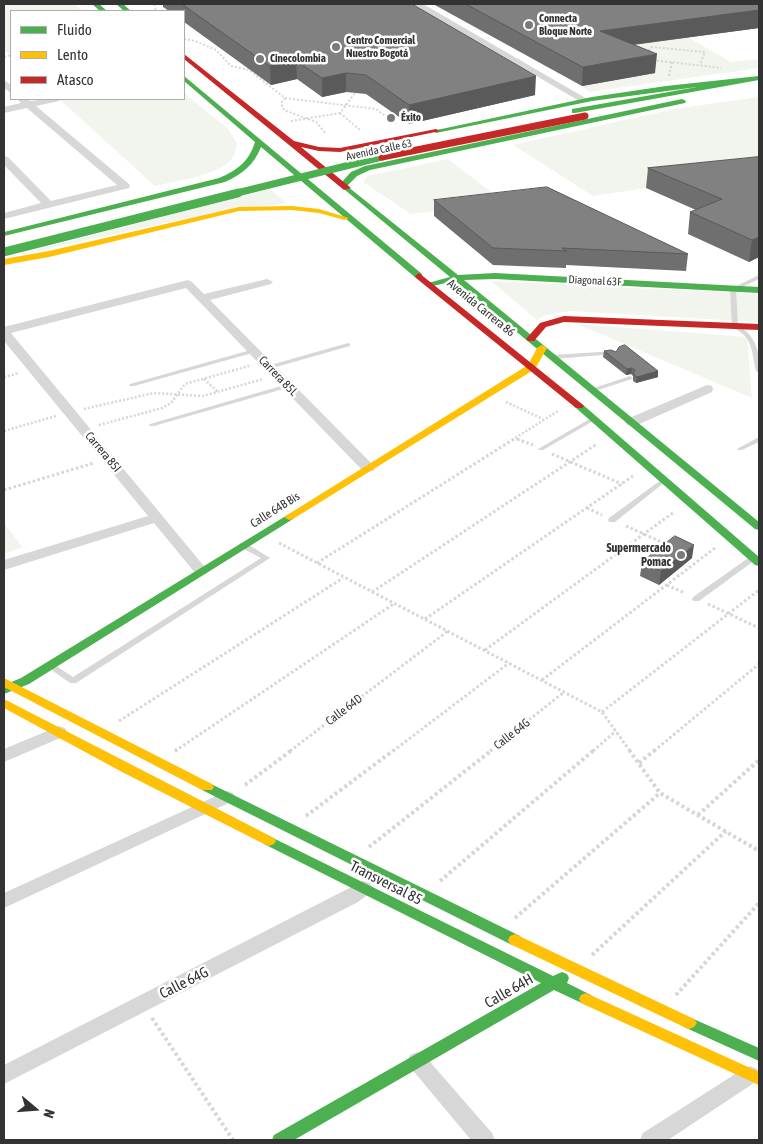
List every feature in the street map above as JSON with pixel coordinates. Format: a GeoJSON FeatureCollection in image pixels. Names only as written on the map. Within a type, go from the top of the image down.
{"type":"FeatureCollection","features":[{"type":"Feature","properties":{"kind":"main road","name":"Avenida Carrera 86"},"geometry":{"type":"LineString","coordinates":[[185,57],[757,522]]}},
{"type":"Feature","properties":{"kind":"main road","name":"Avenida Calle 63"},"geometry":{"type":"LineString","coordinates":[[4,252],[354,163],[580,114],[759,78]]}},
{"type":"Feature","properties":{"kind":"main road","name":"Avenida Carrera 86"},"geometry":{"type":"LineString","coordinates":[[185,79],[350,219],[532,367],[662,481],[756,560]]}},
{"type":"Feature","properties":{"kind":"main road"},"geometry":{"type":"LineString","coordinates":[[293,143],[319,149],[340,150],[584,100],[666,88],[746,80]]}},
{"type":"Feature","properties":{"kind":"main road","name":"Avenida Calle 63"},"geometry":{"type":"LineString","coordinates":[[4,244],[350,156],[580,114],[759,89]]}},
{"type":"Feature","properties":{"kind":"main road"},"geometry":{"type":"LineString","coordinates":[[343,185],[354,174],[368,168],[608,118],[682,100]]}},
{"type":"Feature","properties":{"kind":"main road"},"geometry":{"type":"LineString","coordinates":[[4,234],[222,180],[242,171],[250,164],[257,154],[259,141]]}},
{"type":"Feature","properties":{"kind":"main road"},"geometry":{"type":"LineString","coordinates":[[4,262],[49,254],[239,209],[268,207],[304,208],[350,219]]}},
{"type":"Feature","properties":{"kind":"main road","name":"Diagonal 63F"},"geometry":{"type":"LineString","coordinates":[[431,285],[458,278],[504,277],[759,290]]}},
{"type":"Feature","properties":{"kind":"main road"},"geometry":{"type":"LineString","coordinates":[[532,339],[543,325],[571,319],[759,327]]}},
{"type":"Feature","properties":{"kind":"main road"},"geometry":{"type":"LineString","coordinates":[[532,367],[542,348]]}},
{"type":"Feature","properties":{"kind":"main road","name":"Calle 64B Bis"},"geometry":{"type":"LineString","coordinates":[[7,687],[50,665],[532,367]]}},
{"type":"Feature","properties":{"kind":"main road","name":"Transversal 85"},"geometry":{"type":"LineString","coordinates":[[7,687],[234,793],[575,970],[759,1055]]}},
{"type":"Feature","properties":{"kind":"main road","name":"Transversal 85"},"geometry":{"type":"LineString","coordinates":[[4,703],[205,808],[552,984],[755,1077]]}},
{"type":"Feature","properties":{"kind":"main road","name":"Calle 64H"},"geometry":{"type":"LineString","coordinates":[[280,1140],[575,970]]}},
{"type":"Feature","properties":{"kind":"street"},"geometry":{"type":"LineString","coordinates":[[417,4],[584,100]]}},
{"type":"Feature","properties":{"kind":"street"},"geometry":{"type":"LineString","coordinates":[[4,110],[25,102],[46,100]]}},
{"type":"Feature","properties":{"kind":"street"},"geometry":{"type":"LineString","coordinates":[[4,216],[125,186],[25,102]]}},
{"type":"Feature","properties":{"kind":"street"},"geometry":{"type":"LineString","coordinates":[[4,159],[49,204]]}},
{"type":"Feature","properties":{"kind":"street"},"geometry":{"type":"LineString","coordinates":[[202,298],[267,282]]}},
{"type":"Feature","properties":{"kind":"street","name":"Carrera 85L"},"geometry":{"type":"LineString","coordinates":[[4,332],[188,284],[368,468]]}},
{"type":"Feature","properties":{"kind":"street","name":"Carrera 85I"},"geometry":{"type":"LineString","coordinates":[[4,332],[201,571]]}},
{"type":"Feature","properties":{"kind":"street"},"geometry":{"type":"LineString","coordinates":[[632,422],[707,389]]}},
{"type":"Feature","properties":{"kind":"street"},"geometry":{"type":"LineString","coordinates":[[4,566],[157,518]]}},
{"type":"Feature","properties":{"kind":"street"},"geometry":{"type":"LineString","coordinates":[[4,756],[59,732]]}},
{"type":"Feature","properties":{"kind":"street"},"geometry":{"type":"LineString","coordinates":[[4,901],[234,793]]}},
{"type":"Feature","properties":{"kind":"street","name":"Calle 64G"},"geometry":{"type":"LineString","coordinates":[[4,1075],[351,897],[363,888]]}},
{"type":"Feature","properties":{"kind":"street"},"geometry":{"type":"LineString","coordinates":[[417,1062],[484,1140]]}},
{"type":"Feature","properties":{"kind":"street"},"geometry":{"type":"LineString","coordinates":[[651,1140],[755,1077]]}},
{"type":"Feature","properties":{"kind":"lane"},"geometry":{"type":"LineString","coordinates":[[759,277],[733,289],[735,326],[750,336],[759,371]]}},
{"type":"Feature","properties":{"kind":"lane"},"geometry":{"type":"LineString","coordinates":[[270,368],[348,345]]}},
{"type":"Feature","properties":{"kind":"lane"},"geometry":{"type":"LineString","coordinates":[[132,385],[254,351]]}},
{"type":"Feature","properties":{"kind":"lane"},"geometry":{"type":"LineString","coordinates":[[553,357],[612,352],[615,354]]}},
{"type":"Feature","properties":{"kind":"lane"},"geometry":{"type":"LineString","coordinates":[[593,390],[630,378]]}},
{"type":"Feature","properties":{"kind":"lane"},"geometry":{"type":"LineString","coordinates":[[152,425],[288,386]]}},
{"type":"Feature","properties":{"kind":"lane"},"geometry":{"type":"LineString","coordinates":[[541,449],[593,419]]}},
{"type":"Feature","properties":{"kind":"lane"},"geometry":{"type":"LineString","coordinates":[[740,448],[759,439]]}},
{"type":"Feature","properties":{"kind":"lane"},"geometry":{"type":"LineString","coordinates":[[612,520],[662,481]]}},
{"type":"Feature","properties":{"kind":"lane"},"geometry":{"type":"LineString","coordinates":[[50,665],[73,681],[266,558],[243,545]]}},
{"type":"Feature","properties":{"kind":"lane"},"geometry":{"type":"LineString","coordinates":[[696,598],[756,560]]}},
{"type":"Feature","properties":{"kind":"path"},"geometry":{"type":"LineString","coordinates":[[185,39],[195,41],[216,50],[231,66],[249,70],[285,98],[376,109],[399,126]]}},
{"type":"Feature","properties":{"kind":"path"},"geometry":{"type":"LineString","coordinates":[[700,65],[706,52],[651,46],[644,59],[691,64],[700,65],[728,68]]}},
{"type":"Feature","properties":{"kind":"path"},"geometry":{"type":"LineString","coordinates":[[283,123],[340,113],[355,93]]}},
{"type":"Feature","properties":{"kind":"path"},"geometry":{"type":"LineString","coordinates":[[285,98],[281,105],[284,110],[318,124],[328,136]]}},
{"type":"Feature","properties":{"kind":"path"},"geometry":{"type":"LineString","coordinates":[[340,113],[359,130],[355,135]]}},
{"type":"Feature","properties":{"kind":"path"},"geometry":{"type":"LineString","coordinates":[[4,431],[70,412],[154,393],[196,397],[218,392],[270,368]]}},
{"type":"Feature","properties":{"kind":"path"},"geometry":{"type":"LineString","coordinates":[[84,430],[162,408],[171,403],[185,384],[203,379],[270,368]]}},
{"type":"Feature","properties":{"kind":"path"},"geometry":{"type":"LineString","coordinates":[[203,379],[218,392]]}},
{"type":"Feature","properties":{"kind":"path"},"geometry":{"type":"LineString","coordinates":[[488,394],[544,420]]}},
{"type":"Feature","properties":{"kind":"path"},"geometry":{"type":"LineString","coordinates":[[316,563],[558,411]]}},
{"type":"Feature","properties":{"kind":"path"},"geometry":{"type":"LineString","coordinates":[[515,438],[622,484]]}},
{"type":"Feature","properties":{"kind":"path"},"geometry":{"type":"LineString","coordinates":[[372,592],[596,444]]}},
{"type":"Feature","properties":{"kind":"path"},"geometry":{"type":"LineString","coordinates":[[4,490],[108,459]]}},
{"type":"Feature","properties":{"kind":"path"},"geometry":{"type":"LineString","coordinates":[[425,619],[634,476]]}},
{"type":"Feature","properties":{"kind":"path"},"geometry":{"type":"LineString","coordinates":[[586,508],[676,548]]}},
{"type":"Feature","properties":{"kind":"path"},"geometry":{"type":"LineString","coordinates":[[485,650],[676,511]]}},
{"type":"Feature","properties":{"kind":"path"},"geometry":{"type":"LineString","coordinates":[[261,534],[602,712],[660,793],[759,851]]}},
{"type":"Feature","properties":{"kind":"path"},"geometry":{"type":"LineString","coordinates":[[542,680],[718,546]]}},
{"type":"Feature","properties":{"kind":"path"},"geometry":{"type":"LineString","coordinates":[[692,556],[700,559]]}},
{"type":"Feature","properties":{"kind":"path"},"geometry":{"type":"LineString","coordinates":[[112,726],[344,577]]}},
{"type":"Feature","properties":{"kind":"path"},"geometry":{"type":"LineString","coordinates":[[667,585],[759,628]]}},
{"type":"Feature","properties":{"kind":"path"},"geometry":{"type":"LineString","coordinates":[[602,712],[759,590]]}},
{"type":"Feature","properties":{"kind":"path"},"geometry":{"type":"LineString","coordinates":[[170,754],[395,603]]}},
{"type":"Feature","properties":{"kind":"path","name":"Calle 64D"},"geometry":{"type":"LineString","coordinates":[[234,793],[448,631]]}},
{"type":"Feature","properties":{"kind":"path"},"geometry":{"type":"LineString","coordinates":[[302,819],[509,663]]}},
{"type":"Feature","properties":{"kind":"path"},"geometry":{"type":"LineString","coordinates":[[639,763],[759,664]]}},
{"type":"Feature","properties":{"kind":"path","name":"Calle 64G"},"geometry":{"type":"LineString","coordinates":[[365,850],[564,692]]}},
{"type":"Feature","properties":{"kind":"path"},"geometry":{"type":"LineString","coordinates":[[436,885],[616,731]]}},
{"type":"Feature","properties":{"kind":"path"},"geometry":{"type":"LineString","coordinates":[[698,815],[759,760]]}},
{"type":"Feature","properties":{"kind":"path"},"geometry":{"type":"LineString","coordinates":[[511,921],[660,793]]}},
{"type":"Feature","properties":{"kind":"path"},"geometry":{"type":"LineString","coordinates":[[575,970],[726,831]]}},
{"type":"Feature","properties":{"kind":"path"},"geometry":{"type":"LineString","coordinates":[[662,1010],[759,903]]}},
{"type":"Feature","properties":{"kind":"path"},"geometry":{"type":"LineString","coordinates":[[143,1004],[233,1140]]}},
{"type":"Feature","properties":{"kind":"shaded area"},"geometry":{"type":"Polygon","coordinates":[[[4,4],[74,4],[82,10],[10,10],[10,55],[4,50],[4,4]]]}},
{"type":"Feature","properties":{"kind":"shaded area"},"geometry":{"type":"Polygon","coordinates":[[[687,37],[731,62],[759,59],[759,68],[589,92],[582,86],[654,73],[621,45],[687,37]]]}},
{"type":"Feature","properties":{"kind":"shaded area"},"geometry":{"type":"Polygon","coordinates":[[[185,94],[228,129],[237,143],[230,161],[205,174],[155,186],[60,100],[185,100],[185,94]]]}},
{"type":"Feature","properties":{"kind":"shaded area"},"geometry":{"type":"Polygon","coordinates":[[[759,97],[759,177],[646,188],[593,196],[513,145],[674,109],[759,97]]]}},
{"type":"Feature","properties":{"kind":"shaded area"},"geometry":{"type":"Polygon","coordinates":[[[448,159],[504,202],[411,214],[363,182],[367,176],[448,159]]]}},
{"type":"Feature","properties":{"kind":"shaded area"},"geometry":{"type":"Polygon","coordinates":[[[270,189],[286,203],[170,222],[4,258],[270,189]]]}},
{"type":"Feature","properties":{"kind":"shaded area"},"geometry":{"type":"Polygon","coordinates":[[[491,281],[759,294],[759,322],[570,311],[546,315],[537,320],[491,281]]]}},
{"type":"Feature","properties":{"kind":"shaded area"},"geometry":{"type":"Polygon","coordinates":[[[577,324],[747,337],[752,398],[577,324]]]}},
{"type":"Feature","properties":{"kind":"shaded area"},"geometry":{"type":"Polygon","coordinates":[[[4,523],[22,547],[4,554],[4,523]]]}},
{"type":"Feature","properties":{"kind":"building","name":"Centro Comercial Nuestro Bogotá"},"geometry":{"type":"Polygon","coordinates":[[[182,4],[412,4],[536,76],[409,105],[366,75],[346,73],[322,78],[296,61],[270,66],[182,4]]]}},
{"type":"Feature","properties":{"kind":"building"},"geometry":{"type":"Polygon","coordinates":[[[466,4],[759,4],[759,10],[600,31],[657,54],[583,67],[466,4]]]}},
{"type":"Feature","properties":{"kind":"building"},"geometry":{"type":"Polygon","coordinates":[[[759,157],[759,237],[752,240],[690,212],[722,199],[648,168],[759,157]]]}},
{"type":"Feature","properties":{"kind":"building"},"geometry":{"type":"Polygon","coordinates":[[[547,187],[688,254],[562,248],[567,251],[493,248],[434,200],[547,187]]]}},
{"type":"Feature","properties":{"kind":"building"},"geometry":{"type":"Polygon","coordinates":[[[625,345],[658,371],[637,377],[633,374],[635,370],[632,368],[627,369],[604,351],[611,350],[616,352],[619,347],[625,345]]]}},
{"type":"Feature","properties":{"kind":"building"},"geometry":{"type":"Polygon","coordinates":[[[675,536],[694,545],[661,571],[642,562],[675,536]]]}},
{"type":"Feature","properties":{"kind":"traffic: fast"},"geometry":{"type":"LineString","coordinates":[[95,4],[103,10]]}},
{"type":"Feature","properties":{"kind":"traffic: fast"},"geometry":{"type":"LineString","coordinates":[[119,4],[127,10]]}},
{"type":"Feature","properties":{"kind":"traffic: fast"},"geometry":{"type":"LineString","coordinates":[[575,111],[759,78]]}},
{"type":"Feature","properties":{"kind":"traffic: fast"},"geometry":{"type":"LineString","coordinates":[[185,79],[419,276]]}},
{"type":"Feature","properties":{"kind":"traffic: fast"},"geometry":{"type":"LineString","coordinates":[[436,131],[592,99],[666,88],[746,80]]}},
{"type":"Feature","properties":{"kind":"traffic: fast"},"geometry":{"type":"LineString","coordinates":[[343,185],[354,174],[368,168],[682,101]]}},
{"type":"Feature","properties":{"kind":"traffic: fast"},"geometry":{"type":"LineString","coordinates":[[4,234],[222,180],[236,174],[246,166],[254,155],[259,141]]}},
{"type":"Feature","properties":{"kind":"traffic: fast"},"geometry":{"type":"LineString","coordinates":[[4,252],[382,157]]}},
{"type":"Feature","properties":{"kind":"traffic: fast"},"geometry":{"type":"LineString","coordinates":[[347,188],[759,527]]}},
{"type":"Feature","properties":{"kind":"traffic: fast"},"geometry":{"type":"LineString","coordinates":[[431,285],[458,278],[495,276],[759,290]]}},
{"type":"Feature","properties":{"kind":"traffic: fast"},"geometry":{"type":"LineString","coordinates":[[579,406],[759,563]]}},
{"type":"Feature","properties":{"kind":"traffic: fast"},"geometry":{"type":"LineString","coordinates":[[4,690],[25,681],[289,517]]}},
{"type":"Feature","properties":{"kind":"traffic: fast"},"geometry":{"type":"LineString","coordinates":[[207,787],[515,940]]}},
{"type":"Feature","properties":{"kind":"traffic: fast"},"geometry":{"type":"LineString","coordinates":[[269,841],[586,999]]}},
{"type":"Feature","properties":{"kind":"traffic: fast"},"geometry":{"type":"LineString","coordinates":[[280,1140],[562,978]]}},
{"type":"Feature","properties":{"kind":"traffic: fast"},"geometry":{"type":"LineString","coordinates":[[689,1023],[759,1055]]}},
{"type":"Feature","properties":{"kind":"traffic: slow"},"geometry":{"type":"LineString","coordinates":[[4,262],[49,254],[239,209],[292,208],[319,211],[345,218]]}},
{"type":"Feature","properties":{"kind":"traffic: slow"},"geometry":{"type":"LineString","coordinates":[[289,517],[532,367],[542,348]]}},
{"type":"Feature","properties":{"kind":"traffic: slow"},"geometry":{"type":"LineString","coordinates":[[4,682],[207,787]]}},
{"type":"Feature","properties":{"kind":"traffic: slow"},"geometry":{"type":"LineString","coordinates":[[4,703],[127,769],[269,841]]}},
{"type":"Feature","properties":{"kind":"traffic: slow"},"geometry":{"type":"LineString","coordinates":[[515,940],[689,1023]]}},
{"type":"Feature","properties":{"kind":"traffic: slow"},"geometry":{"type":"LineString","coordinates":[[586,999],[759,1079]]}},
{"type":"Feature","properties":{"kind":"traffic: jam"},"geometry":{"type":"LineString","coordinates":[[185,57],[347,188]]}},
{"type":"Feature","properties":{"kind":"traffic: jam"},"geometry":{"type":"LineString","coordinates":[[382,157],[585,116]]}},
{"type":"Feature","properties":{"kind":"traffic: jam"},"geometry":{"type":"LineString","coordinates":[[295,143],[319,149],[340,150],[436,131]]}},
{"type":"Feature","properties":{"kind":"traffic: jam"},"geometry":{"type":"LineString","coordinates":[[419,276],[579,406]]}},
{"type":"Feature","properties":{"kind":"traffic: jam"},"geometry":{"type":"LineString","coordinates":[[531,339],[543,325],[564,319],[759,327]]}},
{"type":"Feature","properties":{"kind":"place","name":"Connecta Bloque Norte"},"geometry":{"type":"Point","coordinates":[529,25]}},
{"type":"Feature","properties":{"kind":"place","name":"Centro Comercial Nuestro Bogotá"},"geometry":{"type":"Point","coordinates":[336,47]}},
{"type":"Feature","properties":{"kind":"place","name":"Cinecolombia"},"geometry":{"type":"Point","coordinates":[260,59]}},
{"type":"Feature","properties":{"kind":"place","name":"Éxito"},"geometry":{"type":"Point","coordinates":[391,118]}},
{"type":"Feature","properties":{"kind":"place","name":"Supermercado Pomac"},"geometry":{"type":"Point","coordinates":[681,555]}}]}
